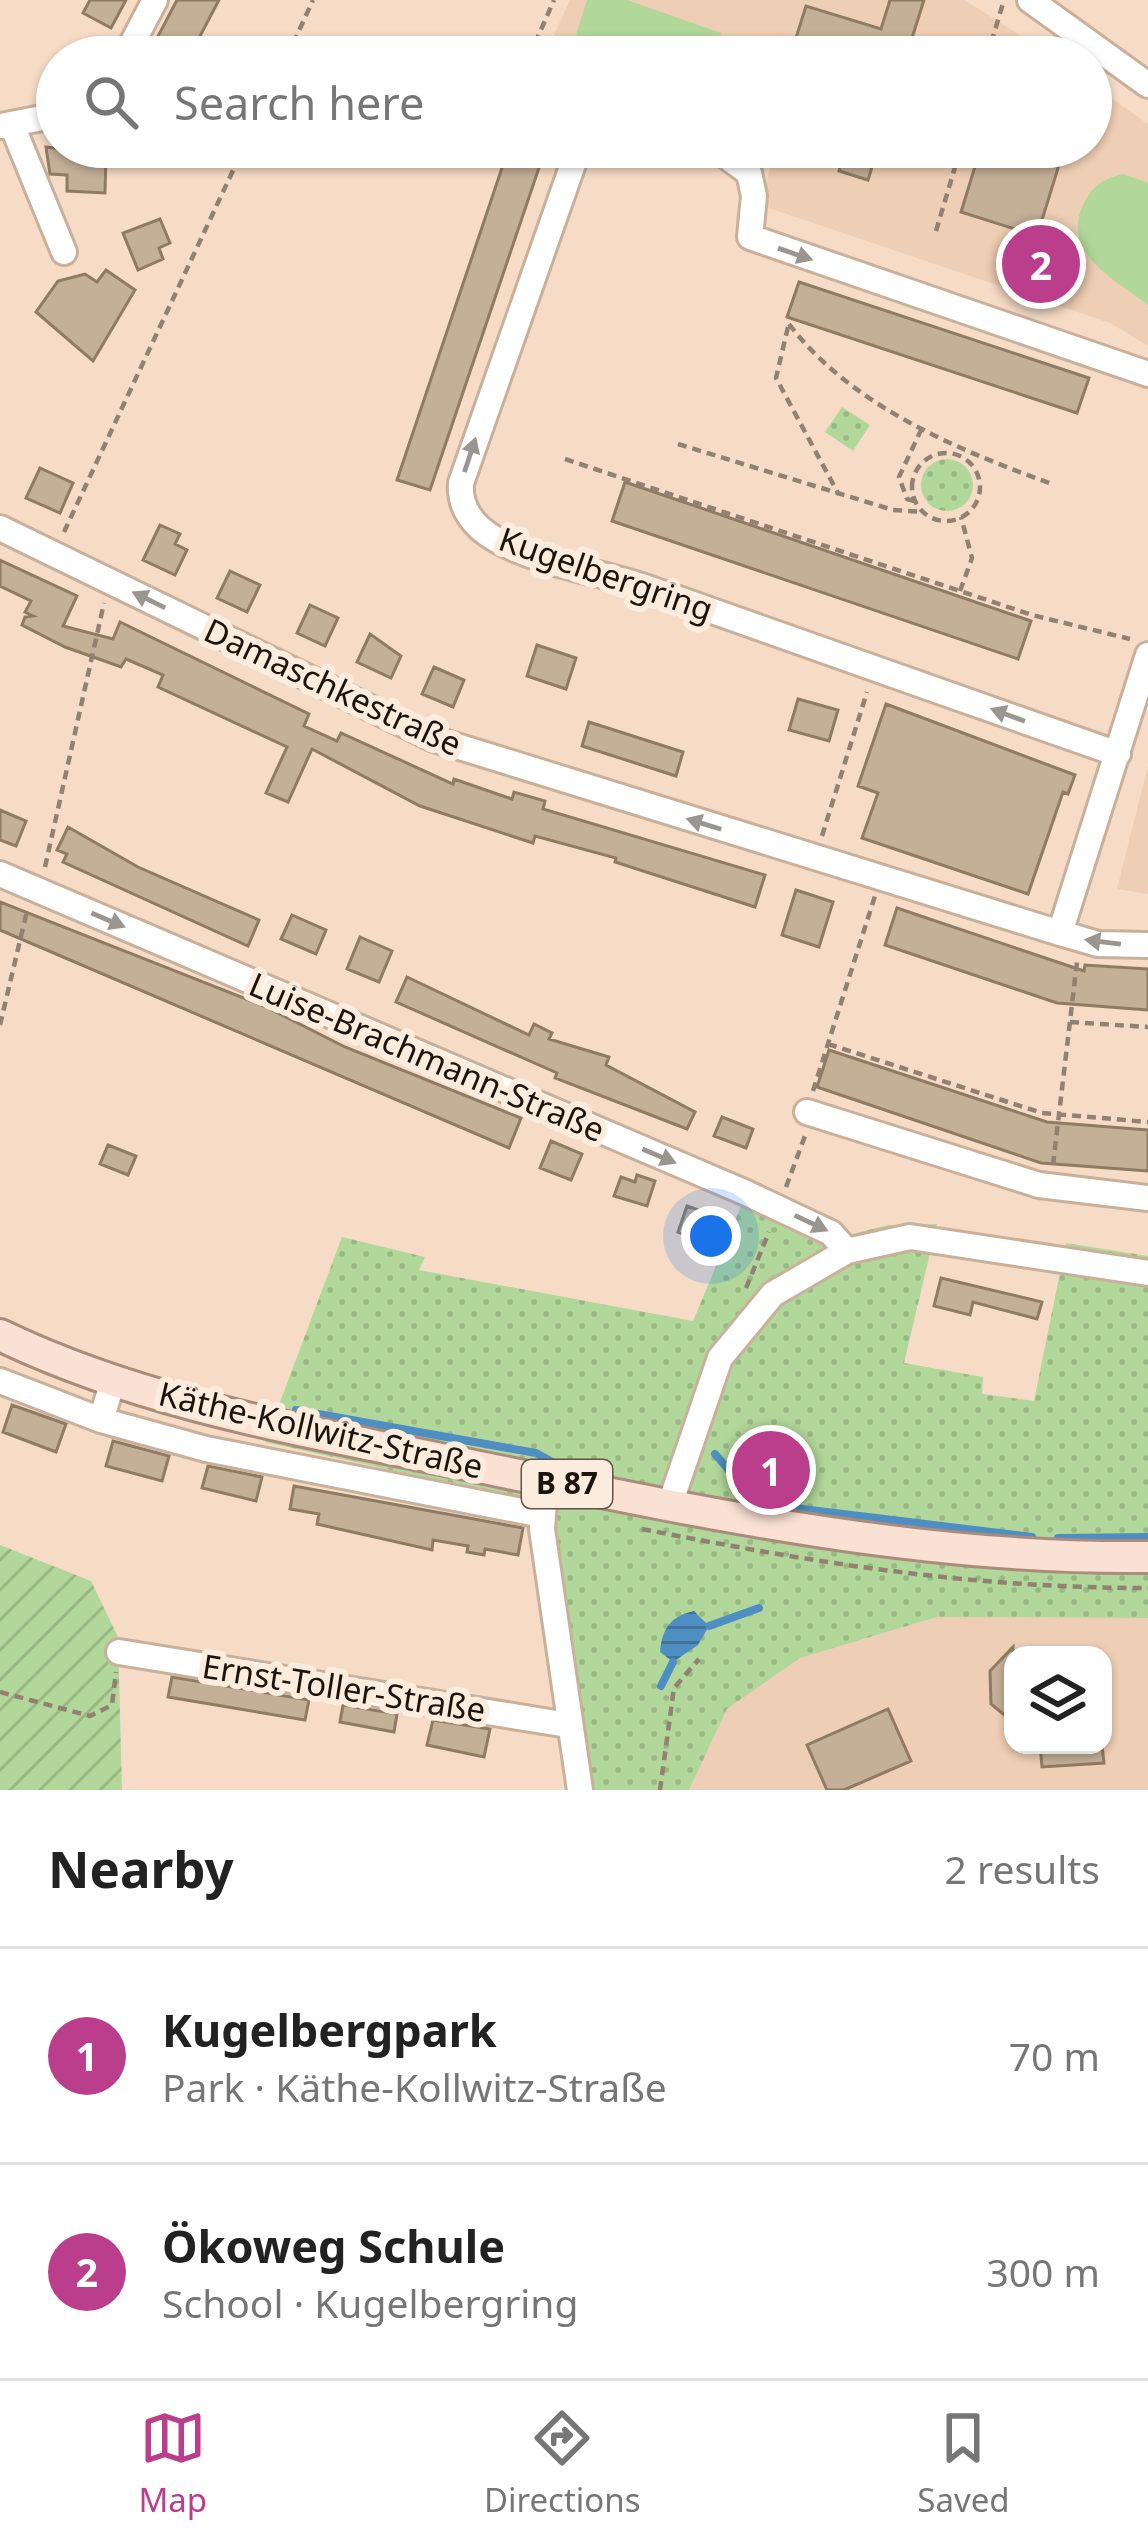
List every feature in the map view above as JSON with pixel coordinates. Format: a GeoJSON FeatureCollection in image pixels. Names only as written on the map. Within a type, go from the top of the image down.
{"type":"FeatureCollection","features":[{"type":"Feature","properties":{"kind":"main road","name":"Käthe-Kollwitz-Straße"},"geometry":{"type":"LineString","coordinates":[[0,1335],[113,1381],[245,1418],[548,1481],[911,1547],[1066,1558],[1148,1557]]}},
{"type":"Feature","properties":{"kind":"street"},"geometry":{"type":"LineString","coordinates":[[136,36],[155,0]]}},
{"type":"Feature","properties":{"kind":"street"},"geometry":{"type":"LineString","coordinates":[[1030,0],[1080,36]]}},
{"type":"Feature","properties":{"kind":"street"},"geometry":{"type":"LineString","coordinates":[[1112,59],[1148,85]]}},
{"type":"Feature","properties":{"kind":"street"},"geometry":{"type":"LineString","coordinates":[[36,120],[6,126],[64,252]]}},
{"type":"Feature","properties":{"kind":"street","name":"Kugelbergring"},"geometry":{"type":"LineString","coordinates":[[572,168],[461,483],[464,508],[502,543],[876,666],[1118,754]]}},
{"type":"Feature","properties":{"kind":"street"},"geometry":{"type":"LineString","coordinates":[[742,168],[748,172],[754,196],[750,237],[1148,374]]}},
{"type":"Feature","properties":{"kind":"street","name":"Damaschkestraße"},"geometry":{"type":"LineString","coordinates":[[0,528],[434,740],[1070,936],[1148,945]]}},
{"type":"Feature","properties":{"kind":"street"},"geometry":{"type":"LineString","coordinates":[[1070,936],[1148,655]]}},
{"type":"Feature","properties":{"kind":"street","name":"Luise-Brachmann-Straße"},"geometry":{"type":"LineString","coordinates":[[0,874],[778,1209],[831,1233],[847,1251]]}},
{"type":"Feature","properties":{"kind":"street"},"geometry":{"type":"LineString","coordinates":[[810,1113],[1050,1186],[1148,1198]]}},
{"type":"Feature","properties":{"kind":"street"},"geometry":{"type":"LineString","coordinates":[[670,1504],[720,1358],[773,1294],[847,1251],[910,1237],[1148,1273]]}},
{"type":"Feature","properties":{"kind":"street"},"geometry":{"type":"LineString","coordinates":[[0,1381],[101,1420],[206,1449],[542,1516]]}},
{"type":"Feature","properties":{"kind":"street"},"geometry":{"type":"LineString","coordinates":[[101,1420],[113,1381]]}},
{"type":"Feature","properties":{"kind":"street"},"geometry":{"type":"LineString","coordinates":[[548,1481],[542,1516],[580,1790]]}},
{"type":"Feature","properties":{"kind":"street","name":"Ernst-Toller-Straße"},"geometry":{"type":"LineString","coordinates":[[119,1652],[568,1725]]}},
{"type":"Feature","properties":{"kind":"path"},"geometry":{"type":"LineString","coordinates":[[296,36],[313,0]]}},
{"type":"Feature","properties":{"kind":"path"},"geometry":{"type":"LineString","coordinates":[[539,36],[554,0]]}},
{"type":"Feature","properties":{"kind":"path"},"geometry":{"type":"LineString","coordinates":[[993,36],[1004,0]]}},
{"type":"Feature","properties":{"kind":"path"},"geometry":{"type":"LineString","coordinates":[[54,554],[234,168]]}},
{"type":"Feature","properties":{"kind":"path"},"geometry":{"type":"LineString","coordinates":[[936,231],[955,168]]}},
{"type":"Feature","properties":{"kind":"path"},"geometry":{"type":"LineString","coordinates":[[839,495],[776,378],[789,324],[823,363],[922,428],[1052,484]]}},
{"type":"Feature","properties":{"kind":"path"},"geometry":{"type":"LineString","coordinates":[[916,501],[907,499],[899,477],[922,428]]}},
{"type":"Feature","properties":{"kind":"path"},"geometry":{"type":"LineString","coordinates":[[678,444],[839,495],[941,520],[961,518],[980,491],[976,469],[958,455],[936,454],[918,468],[916,501],[923,512]]}},
{"type":"Feature","properties":{"kind":"path"},"geometry":{"type":"LineString","coordinates":[[565,459],[960,591],[1089,631],[1148,642]]}},
{"type":"Feature","properties":{"kind":"path"},"geometry":{"type":"LineString","coordinates":[[960,591],[971,558],[970,535],[961,518]]}},
{"type":"Feature","properties":{"kind":"path"},"geometry":{"type":"LineString","coordinates":[[0,1025],[108,580]]}},
{"type":"Feature","properties":{"kind":"path"},"geometry":{"type":"LineString","coordinates":[[815,858],[876,666]]}},
{"type":"Feature","properties":{"kind":"path"},"geometry":{"type":"LineString","coordinates":[[742,1297],[810,1113],[880,879]]}},
{"type":"Feature","properties":{"kind":"path"},"geometry":{"type":"LineString","coordinates":[[1050,1186],[1070,1022],[1070,936]]}},
{"type":"Feature","properties":{"kind":"path"},"geometry":{"type":"LineString","coordinates":[[1070,1022],[1148,1027]]}},
{"type":"Feature","properties":{"kind":"path"},"geometry":{"type":"LineString","coordinates":[[828,1045],[1059,1115],[1148,1123]]}},
{"type":"Feature","properties":{"kind":"path"},"geometry":{"type":"LineString","coordinates":[[0,1692],[90,1715],[112,1705],[119,1652]]}},
{"type":"Feature","properties":{"kind":"path"},"geometry":{"type":"LineString","coordinates":[[660,1790],[674,1688],[699,1660]]}},
{"type":"Feature","properties":{"kind":"shaded area"},"geometry":{"type":"Polygon","coordinates":[[[570,0],[965,0],[1021,36],[554,36],[570,0]]]}},
{"type":"Feature","properties":{"kind":"shaded area"},"geometry":{"type":"Polygon","coordinates":[[[1112,99],[1148,124],[1148,346],[1110,323],[760,205],[770,168],[1112,168],[1112,99]]]}},
{"type":"Feature","properties":{"kind":"shaded area"},"geometry":{"type":"Polygon","coordinates":[[[1148,766],[1148,894],[1117,889],[1148,766]]]}},
{"type":"Feature","properties":{"kind":"shaded area"},"geometry":{"type":"Polygon","coordinates":[[[937,1617],[1148,1618],[1148,1790],[689,1790],[727,1709],[800,1658],[937,1617]]]}},
{"type":"Feature","properties":{"kind":"green space"},"geometry":{"type":"Polygon","coordinates":[[[587,0],[627,0],[721,33],[720,36],[576,36],[587,0]]]}},
{"type":"Feature","properties":{"kind":"green space"},"geometry":{"type":"Polygon","coordinates":[[[1123,174],[1148,183],[1148,305],[1093,262],[1079,235],[1088,195],[1100,183],[1123,174]]]}},
{"type":"Feature","properties":{"kind":"green space"},"geometry":{"type":"Polygon","coordinates":[[[842,407],[870,425],[853,451],[825,432],[842,407]]]}},
{"type":"Feature","properties":{"kind":"green space"},"geometry":{"type":"Polygon","coordinates":[[[947,459],[965,467],[973,485],[965,503],[947,511],[929,503],[921,485],[929,467],[947,459]]]}},
{"type":"Feature","properties":{"kind":"green space"},"geometry":{"type":"Polygon","coordinates":[[[742,1204],[817,1243],[888,1225],[937,1224],[904,1363],[983,1377],[982,1394],[1034,1401],[1066,1243],[1148,1256],[1148,1618],[937,1617],[800,1658],[727,1709],[689,1790],[576,1790],[521,1499],[265,1442],[342,1237],[425,1257],[419,1270],[693,1321],[742,1204]]]}},
{"type":"Feature","properties":{"kind":"green space"},"geometry":{"type":"Polygon","coordinates":[[[0,1545],[91,1581],[118,1637],[122,1790],[0,1790],[0,1545]]]}},
{"type":"Feature","properties":{"kind":"water"},"geometry":{"type":"Polygon","coordinates":[[[694,1611],[709,1626],[698,1645],[673,1662],[660,1652],[663,1636],[669,1624],[694,1611]]]}},
{"type":"Feature","properties":{"kind":"building"},"geometry":{"type":"Polygon","coordinates":[[[90,0],[126,0],[111,28],[83,13],[90,0]]]}},
{"type":"Feature","properties":{"kind":"building"},"geometry":{"type":"Polygon","coordinates":[[[177,0],[219,0],[200,36],[158,36],[177,0]]]}},
{"type":"Feature","properties":{"kind":"building"},"geometry":{"type":"Polygon","coordinates":[[[890,0],[924,0],[913,36],[797,36],[806,6],[881,29],[890,0]]]}},
{"type":"Feature","properties":{"kind":"building"},"geometry":{"type":"Polygon","coordinates":[[[49,168],[106,168],[105,193],[67,191],[67,175],[50,174],[49,168]]]}},
{"type":"Feature","properties":{"kind":"building"},"geometry":{"type":"Polygon","coordinates":[[[502,168],[539,168],[430,490],[397,480],[502,168]]]}},
{"type":"Feature","properties":{"kind":"building"},"geometry":{"type":"Polygon","coordinates":[[[840,168],[872,168],[868,180],[840,168]]]}},
{"type":"Feature","properties":{"kind":"building"},"geometry":{"type":"Polygon","coordinates":[[[975,168],[1058,168],[1037,236],[961,212],[975,168]]]}},
{"type":"Feature","properties":{"kind":"building"},"geometry":{"type":"Polygon","coordinates":[[[160,219],[170,243],[159,248],[163,259],[138,270],[123,233],[160,219]]]}},
{"type":"Feature","properties":{"kind":"building"},"geometry":{"type":"Polygon","coordinates":[[[106,270],[135,290],[93,361],[36,312],[58,281],[85,274],[97,282],[106,270]]]}},
{"type":"Feature","properties":{"kind":"building"},"geometry":{"type":"Polygon","coordinates":[[[799,282],[1089,378],[1077,413],[787,317],[799,282]]]}},
{"type":"Feature","properties":{"kind":"building"},"geometry":{"type":"Polygon","coordinates":[[[40,468],[73,483],[60,513],[26,498],[40,468]]]}},
{"type":"Feature","properties":{"kind":"building"},"geometry":{"type":"Polygon","coordinates":[[[625,482],[1031,621],[1018,659],[612,521],[625,482]]]}},
{"type":"Feature","properties":{"kind":"building"},"geometry":{"type":"Polygon","coordinates":[[[160,525],[180,534],[175,544],[187,550],[175,575],[143,560],[160,525]]]}},
{"type":"Feature","properties":{"kind":"building"},"geometry":{"type":"Polygon","coordinates":[[[0,560],[77,596],[63,626],[113,639],[120,622],[309,714],[304,726],[337,741],[341,733],[453,784],[454,779],[512,799],[514,792],[545,801],[543,809],[765,875],[755,907],[615,862],[616,858],[535,836],[533,843],[420,806],[312,749],[288,802],[266,793],[287,747],[158,687],[163,675],[126,659],[121,667],[22,625],[25,617],[33,616],[25,612],[31,601],[0,586],[0,560]]]}},
{"type":"Feature","properties":{"kind":"building"},"geometry":{"type":"Polygon","coordinates":[[[230,571],[260,585],[247,612],[217,598],[230,571]]]}},
{"type":"Feature","properties":{"kind":"building"},"geometry":{"type":"Polygon","coordinates":[[[310,605],[338,618],[325,646],[297,633],[310,605]]]}},
{"type":"Feature","properties":{"kind":"building"},"geometry":{"type":"Polygon","coordinates":[[[370,634],[401,656],[391,678],[357,662],[370,634]]]}},
{"type":"Feature","properties":{"kind":"building"},"geometry":{"type":"Polygon","coordinates":[[[537,645],[576,658],[566,689],[527,676],[537,645]]]}},
{"type":"Feature","properties":{"kind":"building"},"geometry":{"type":"Polygon","coordinates":[[[434,667],[464,680],[453,707],[422,694],[434,667]]]}},
{"type":"Feature","properties":{"kind":"building"},"geometry":{"type":"Polygon","coordinates":[[[798,699],[838,710],[829,741],[789,730],[798,699]]]}},
{"type":"Feature","properties":{"kind":"building"},"geometry":{"type":"Polygon","coordinates":[[[886,704],[1075,775],[1068,794],[1063,792],[1028,894],[862,838],[878,793],[858,786],[886,704]]]}},
{"type":"Feature","properties":{"kind":"building"},"geometry":{"type":"Polygon","coordinates":[[[589,722],[683,752],[676,776],[582,746],[589,722]]]}},
{"type":"Feature","properties":{"kind":"building"},"geometry":{"type":"Polygon","coordinates":[[[0,810],[26,821],[16,846],[0,840],[0,810]]]}},
{"type":"Feature","properties":{"kind":"building"},"geometry":{"type":"Polygon","coordinates":[[[68,827],[138,867],[259,920],[248,946],[63,862],[67,854],[57,850],[68,827]]]}},
{"type":"Feature","properties":{"kind":"building"},"geometry":{"type":"Polygon","coordinates":[[[796,890],[833,902],[819,947],[782,935],[796,890]]]}},
{"type":"Feature","properties":{"kind":"building"},"geometry":{"type":"Polygon","coordinates":[[[0,902],[264,1006],[345,1047],[521,1118],[509,1148],[0,930],[0,902]]]}},
{"type":"Feature","properties":{"kind":"building"},"geometry":{"type":"Polygon","coordinates":[[[897,908],[1084,971],[1085,965],[1148,969],[1148,1010],[1057,1003],[885,945],[897,908]]]}},
{"type":"Feature","properties":{"kind":"building"},"geometry":{"type":"Polygon","coordinates":[[[292,915],[326,930],[316,954],[281,939],[292,915]]]}},
{"type":"Feature","properties":{"kind":"building"},"geometry":{"type":"Polygon","coordinates":[[[360,937],[392,951],[379,982],[347,969],[360,937]]]}},
{"type":"Feature","properties":{"kind":"building"},"geometry":{"type":"Polygon","coordinates":[[[407,977],[529,1035],[534,1024],[552,1033],[549,1039],[609,1057],[606,1065],[695,1112],[687,1129],[555,1078],[557,1073],[396,1002],[407,977]]]}},
{"type":"Feature","properties":{"kind":"building"},"geometry":{"type":"Polygon","coordinates":[[[829,1050],[1047,1122],[1148,1130],[1148,1171],[1041,1163],[817,1087],[829,1050]]]}},
{"type":"Feature","properties":{"kind":"building"},"geometry":{"type":"Polygon","coordinates":[[[722,1117],[753,1129],[746,1148],[714,1136],[722,1117]]]}},
{"type":"Feature","properties":{"kind":"building"},"geometry":{"type":"Polygon","coordinates":[[[551,1141],[582,1154],[571,1180],[540,1168],[551,1141]]]}},
{"type":"Feature","properties":{"kind":"building"},"geometry":{"type":"Polygon","coordinates":[[[108,1145],[136,1156],[128,1175],[100,1164],[108,1145]]]}},
{"type":"Feature","properties":{"kind":"building"},"geometry":{"type":"Polygon","coordinates":[[[637,1175],[655,1181],[647,1206],[614,1196],[621,1177],[635,1182],[637,1175]]]}},
{"type":"Feature","properties":{"kind":"building"},"geometry":{"type":"Polygon","coordinates":[[[687,1206],[715,1216],[705,1242],[678,1232],[687,1206]]]}},
{"type":"Feature","properties":{"kind":"building"},"geometry":{"type":"Polygon","coordinates":[[[941,1278],[1042,1302],[1037,1319],[973,1302],[970,1315],[934,1306],[941,1278]]]}},
{"type":"Feature","properties":{"kind":"building"},"geometry":{"type":"Polygon","coordinates":[[[12,1405],[66,1424],[56,1452],[3,1432],[12,1405]]]}},
{"type":"Feature","properties":{"kind":"building"},"geometry":{"type":"Polygon","coordinates":[[[113,1441],[169,1456],[162,1481],[106,1466],[113,1441]]]}},
{"type":"Feature","properties":{"kind":"building"},"geometry":{"type":"Polygon","coordinates":[[[208,1466],[262,1477],[256,1501],[202,1488],[208,1466]]]}},
{"type":"Feature","properties":{"kind":"building"},"geometry":{"type":"Polygon","coordinates":[[[294,1486],[523,1528],[518,1555],[485,1549],[484,1555],[467,1552],[468,1546],[433,1540],[432,1550],[317,1524],[319,1514],[290,1509],[294,1486]]]}},
{"type":"Feature","properties":{"kind":"building"},"geometry":{"type":"Polygon","coordinates":[[[1004,1656],[1004,1715],[991,1704],[990,1671],[1004,1656]]]}},
{"type":"Feature","properties":{"kind":"building"},"geometry":{"type":"Polygon","coordinates":[[[172,1677],[309,1700],[305,1720],[168,1697],[172,1677]]]}},
{"type":"Feature","properties":{"kind":"building"},"geometry":{"type":"Polygon","coordinates":[[[343,1705],[397,1714],[394,1732],[340,1722],[343,1705]]]}},
{"type":"Feature","properties":{"kind":"building"},"geometry":{"type":"Polygon","coordinates":[[[888,1709],[911,1761],[844,1790],[827,1790],[807,1745],[888,1709]]]}},
{"type":"Feature","properties":{"kind":"building"},"geometry":{"type":"Polygon","coordinates":[[[433,1720],[490,1729],[484,1757],[427,1745],[433,1720]]]}},
{"type":"Feature","properties":{"kind":"building"},"geometry":{"type":"Polygon","coordinates":[[[1041,1754],[1103,1754],[1104,1763],[1042,1767],[1041,1754]]]}},
{"type":"Feature","properties":{"kind":"waterway"},"geometry":{"type":"LineString","coordinates":[[296,1410],[536,1453],[554,1463]]}},
{"type":"Feature","properties":{"kind":"waterway"},"geometry":{"type":"LineString","coordinates":[[715,1454],[748,1492],[776,1506]]}},
{"type":"Feature","properties":{"kind":"waterway"},"geometry":{"type":"LineString","coordinates":[[794,1508],[1032,1537]]}},
{"type":"Feature","properties":{"kind":"waterway"},"geometry":{"type":"LineString","coordinates":[[1058,1538],[1148,1537]]}},
{"type":"Feature","properties":{"kind":"waterway"},"geometry":{"type":"LineString","coordinates":[[709,1626],[759,1608]]}},
{"type":"Feature","properties":{"kind":"waterway"},"geometry":{"type":"LineString","coordinates":[[661,1686],[673,1662]]}},
{"type":"Feature","properties":{"kind":"place","name":"Ökoweg Schule"},"geometry":{"type":"Point","coordinates":[1041,264]}},
{"type":"Feature","properties":{"kind":"place","name":"Kugelbergpark"},"geometry":{"type":"Point","coordinates":[771,1470]}}]}
